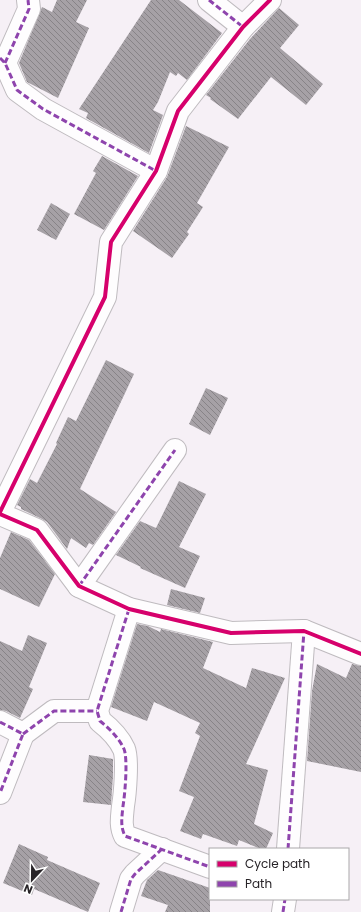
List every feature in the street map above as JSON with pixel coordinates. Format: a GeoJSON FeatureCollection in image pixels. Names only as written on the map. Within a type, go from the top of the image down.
{"type":"FeatureCollection","features":[{"type":"Feature","properties":{"kind":"street"},"geometry":{"type":"LineString","coordinates":[[28,0],[29,8],[2,61],[17,90],[37,104],[156,171]]}},
{"type":"Feature","properties":{"kind":"street"},"geometry":{"type":"LineString","coordinates":[[209,0],[243,27]]}},
{"type":"Feature","properties":{"kind":"street"},"geometry":{"type":"LineString","coordinates":[[270,0],[243,27],[178,111],[156,171],[111,242],[106,297],[0,513],[37,530],[79,586],[129,609],[231,633],[304,631],[361,654]]}},
{"type":"Feature","properties":{"kind":"street"},"geometry":{"type":"LineString","coordinates":[[79,586],[175,450]]}},
{"type":"Feature","properties":{"kind":"street"},"geometry":{"type":"LineString","coordinates":[[129,609],[97,711],[100,721],[120,741],[125,751],[125,787],[121,828],[125,836],[209,867]]}},
{"type":"Feature","properties":{"kind":"street"},"geometry":{"type":"LineString","coordinates":[[288,848],[304,631]]}},
{"type":"Feature","properties":{"kind":"street"},"geometry":{"type":"LineString","coordinates":[[0,793],[23,734],[54,711],[97,711]]}},
{"type":"Feature","properties":{"kind":"street"},"geometry":{"type":"LineString","coordinates":[[0,722],[23,734]]}},
{"type":"Feature","properties":{"kind":"street"},"geometry":{"type":"LineString","coordinates":[[121,912],[131,879],[162,850]]}},
{"type":"Feature","properties":{"kind":"street"},"geometry":{"type":"LineString","coordinates":[[283,912],[285,900]]}},
{"type":"Feature","properties":{"kind":"building"},"geometry":{"type":"Polygon","coordinates":[[[57,0],[87,0],[76,22],[89,28],[58,98],[27,82],[19,63],[42,7],[52,12],[57,0]]]}},
{"type":"Feature","properties":{"kind":"building"},"geometry":{"type":"Polygon","coordinates":[[[151,0],[179,0],[222,33],[187,80],[178,73],[176,76],[170,72],[158,102],[153,110],[163,115],[149,153],[86,118],[88,113],[79,109],[151,0]]]}},
{"type":"Feature","properties":{"kind":"building"},"geometry":{"type":"Polygon","coordinates":[[[279,8],[299,25],[280,48],[323,84],[306,105],[271,77],[238,119],[206,95],[250,39],[279,8]]]}},
{"type":"Feature","properties":{"kind":"building"},"geometry":{"type":"Polygon","coordinates":[[[186,126],[229,147],[197,203],[203,207],[187,232],[189,234],[172,258],[133,231],[167,177],[186,126]]]}},
{"type":"Feature","properties":{"kind":"building"},"geometry":{"type":"Polygon","coordinates":[[[102,156],[138,176],[104,230],[74,214],[96,173],[93,171],[102,156]]]}},
{"type":"Feature","properties":{"kind":"building"},"geometry":{"type":"Polygon","coordinates":[[[51,203],[70,214],[56,240],[37,230],[51,203]]]}},
{"type":"Feature","properties":{"kind":"building"},"geometry":{"type":"Polygon","coordinates":[[[106,360],[134,374],[80,489],[116,512],[93,545],[89,543],[86,548],[71,538],[67,549],[47,522],[21,509],[21,507],[17,505],[30,479],[37,483],[57,444],[56,443],[68,417],[76,421],[106,360]]]}},
{"type":"Feature","properties":{"kind":"building"},"geometry":{"type":"Polygon","coordinates":[[[206,388],[228,398],[210,435],[189,424],[206,388]]]}},
{"type":"Feature","properties":{"kind":"building"},"geometry":{"type":"Polygon","coordinates":[[[179,481],[206,494],[179,547],[200,556],[185,588],[140,568],[141,567],[116,555],[140,521],[156,528],[179,481]]]}},
{"type":"Feature","properties":{"kind":"building"},"geometry":{"type":"Polygon","coordinates":[[[11,532],[29,540],[55,574],[39,607],[0,589],[0,558],[11,532]]]}},
{"type":"Feature","properties":{"kind":"building"},"geometry":{"type":"Polygon","coordinates":[[[171,589],[205,598],[200,613],[167,605],[171,589]]]}},
{"type":"Feature","properties":{"kind":"building"},"geometry":{"type":"Polygon","coordinates":[[[137,624],[148,626],[160,632],[161,629],[213,642],[203,668],[246,688],[252,668],[285,678],[246,764],[268,770],[254,824],[273,833],[266,848],[259,848],[239,840],[237,846],[203,834],[201,839],[180,831],[194,797],[179,791],[200,736],[195,733],[200,723],[154,702],[147,721],[111,707],[137,624]]]}},
{"type":"Feature","properties":{"kind":"building"},"geometry":{"type":"Polygon","coordinates":[[[28,635],[47,643],[29,687],[33,689],[20,718],[6,711],[0,710],[0,641],[22,651],[28,635]]]}},
{"type":"Feature","properties":{"kind":"building"},"geometry":{"type":"Polygon","coordinates":[[[317,664],[346,678],[352,664],[361,666],[361,772],[307,761],[312,691],[317,664]]]}},
{"type":"Feature","properties":{"kind":"building"},"geometry":{"type":"Polygon","coordinates":[[[89,755],[113,759],[111,805],[83,802],[89,755]]]}},
{"type":"Feature","properties":{"kind":"building"},"geometry":{"type":"Polygon","coordinates":[[[19,844],[48,857],[47,860],[100,883],[88,912],[34,889],[32,895],[3,883],[19,844]]]}},
{"type":"Feature","properties":{"kind":"building"},"geometry":{"type":"Polygon","coordinates":[[[158,870],[209,888],[210,912],[165,912],[168,905],[141,896],[147,880],[158,870]]]}},
{"type":"Feature","properties":{"kind":"marked path"},"geometry":{"type":"LineString","coordinates":[[5,63],[29,9],[28,0]]}},
{"type":"Feature","properties":{"kind":"marked path"},"geometry":{"type":"LineString","coordinates":[[209,0],[243,27]]}},
{"type":"Feature","properties":{"kind":"marked path"},"geometry":{"type":"LineString","coordinates":[[0,58],[5,63],[17,90],[43,109],[156,171]]}},
{"type":"Feature","properties":{"kind":"marked path"},"geometry":{"type":"LineString","coordinates":[[79,586],[175,450]]}},
{"type":"Feature","properties":{"kind":"marked path"},"geometry":{"type":"LineString","coordinates":[[129,609],[97,711],[100,721],[117,737],[124,749],[126,760],[126,777],[122,829],[125,836],[209,867]]}},
{"type":"Feature","properties":{"kind":"marked path"},"geometry":{"type":"LineString","coordinates":[[288,848],[304,631]]}},
{"type":"Feature","properties":{"kind":"marked path"},"geometry":{"type":"LineString","coordinates":[[23,734],[54,711],[97,711]]}},
{"type":"Feature","properties":{"kind":"marked path"},"geometry":{"type":"LineString","coordinates":[[0,722],[23,734],[0,793]]}},
{"type":"Feature","properties":{"kind":"marked path"},"geometry":{"type":"LineString","coordinates":[[121,912],[131,879],[162,849]]}},
{"type":"Feature","properties":{"kind":"marked path"},"geometry":{"type":"LineString","coordinates":[[283,912],[285,900]]}},
{"type":"Feature","properties":{"kind":"cycle path"},"geometry":{"type":"LineString","coordinates":[[0,512],[105,297],[111,242],[156,171],[178,111],[243,27],[270,0]]}},
{"type":"Feature","properties":{"kind":"cycle path"},"geometry":{"type":"LineString","coordinates":[[0,514],[37,530],[79,586],[129,609],[231,633],[304,631],[361,654]]}}]}
